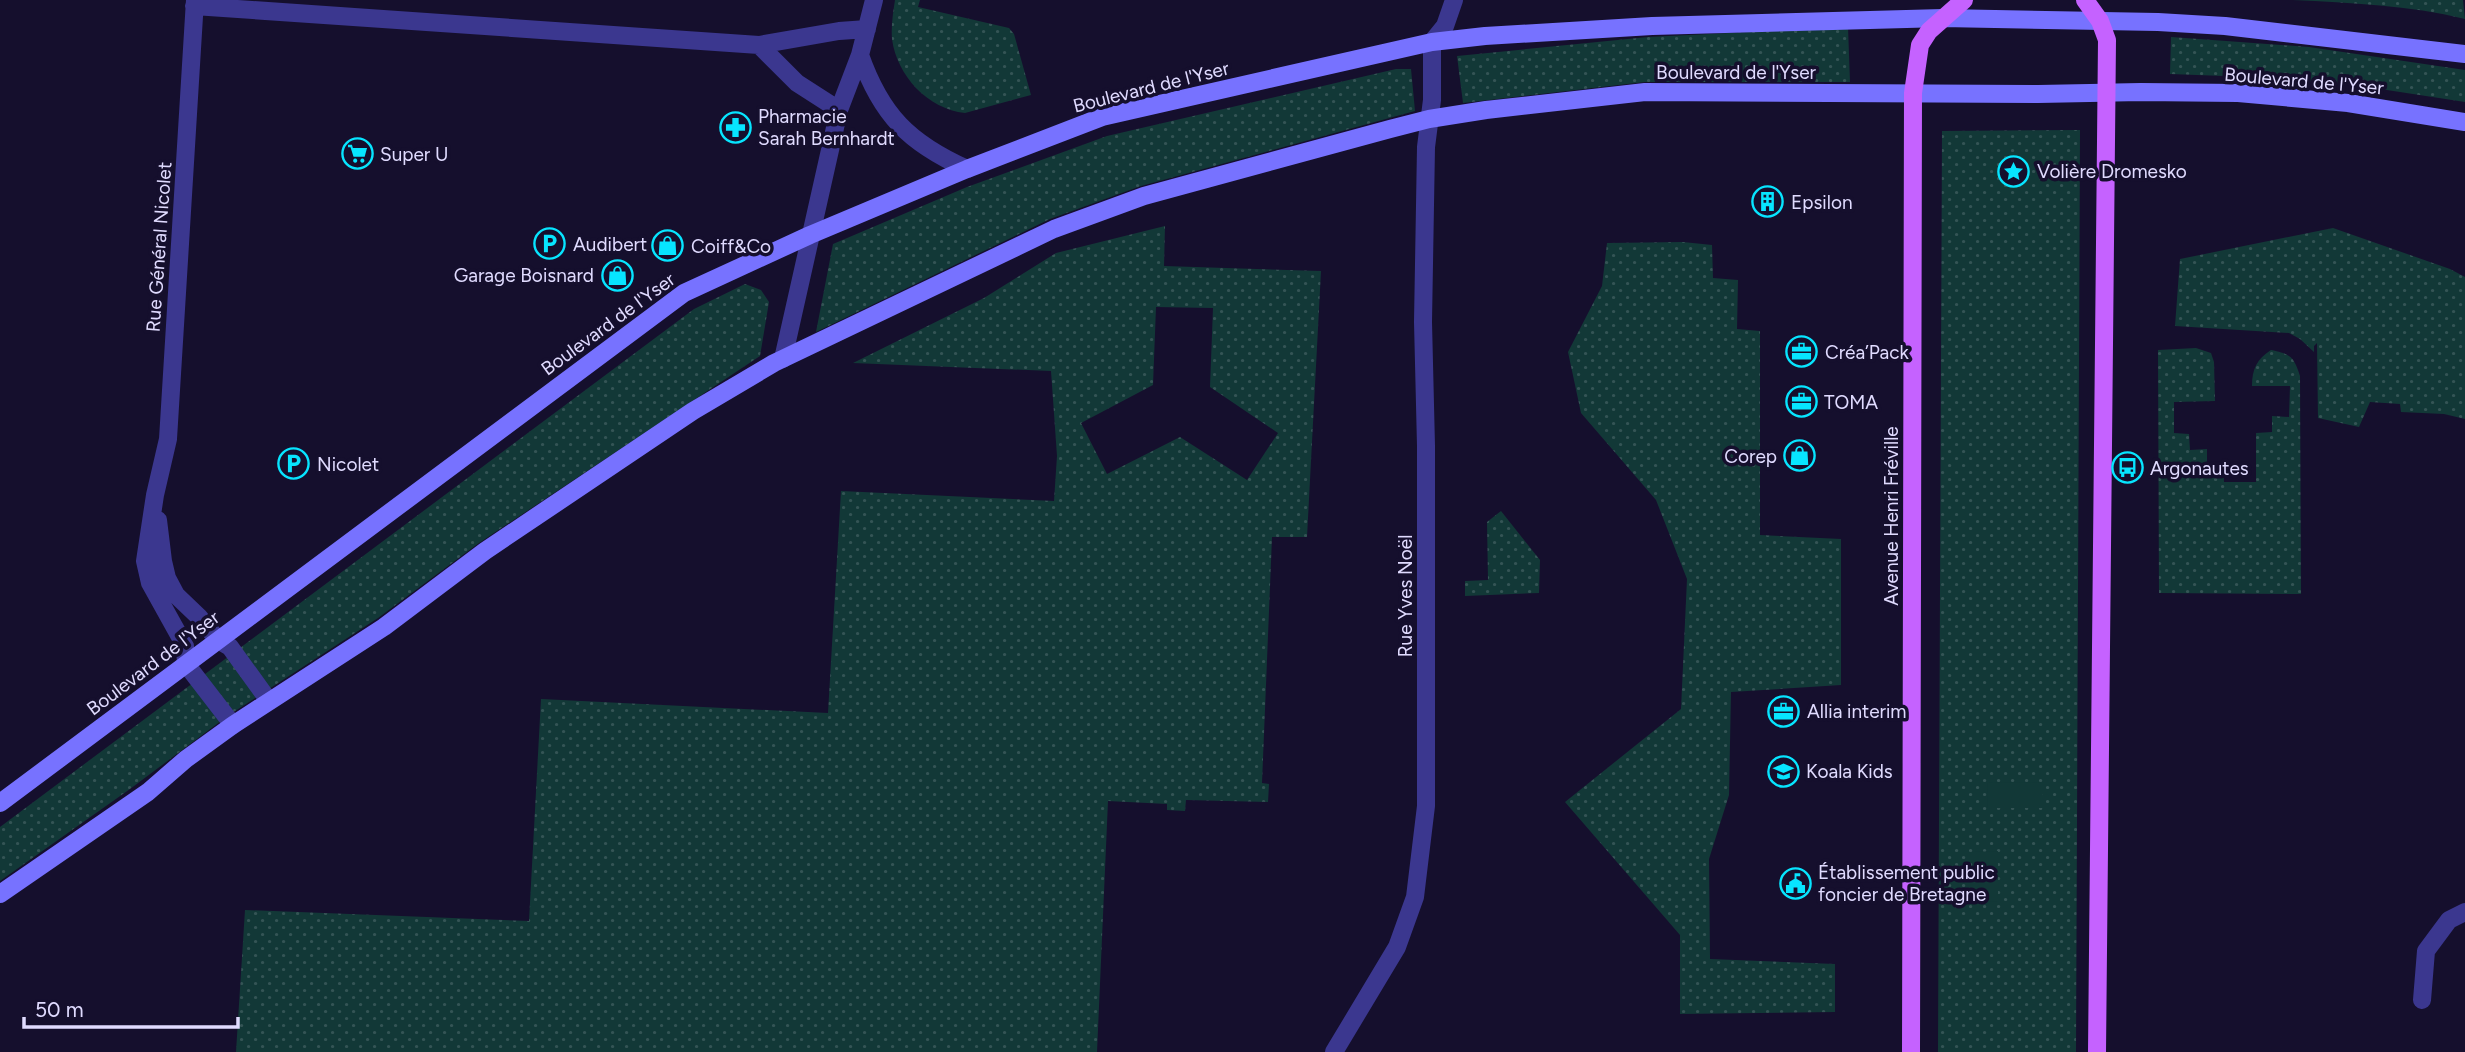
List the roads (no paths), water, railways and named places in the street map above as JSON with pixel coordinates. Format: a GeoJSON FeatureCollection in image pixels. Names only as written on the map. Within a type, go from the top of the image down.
{"type":"FeatureCollection","features":[{"type":"Feature","properties":{"kind":"main road","name":"Avenue Henri Fréville"},"geometry":{"type":"LineString","coordinates":[[1911,1052],[1913,93],[1920,45],[1929,31],[1964,0]]}},
{"type":"Feature","properties":{"kind":"main road"},"geometry":{"type":"LineString","coordinates":[[2085,0],[2100,21],[2107,40],[2097,1052]]}},
{"type":"Feature","properties":{"kind":"main road","name":"Boulevard de l'Yser"},"geometry":{"type":"LineString","coordinates":[[0,803],[684,293],[810,235],[967,169],[1102,117],[1432,42],[1485,36],[1652,26],[1943,18],[2100,21],[2225,26],[2465,54]]}},
{"type":"Feature","properties":{"kind":"main road","name":"Boulevard de l'Yser"},"geometry":{"type":"LineString","coordinates":[[0,894],[148,792],[186,759],[233,725],[384,627],[485,551],[694,411],[783,359],[1054,229],[1144,196],[1429,119],[1646,92],[2238,93],[2348,103],[2465,122]]}},
{"type":"Feature","properties":{"kind":"street"},"geometry":{"type":"LineString","coordinates":[[783,359],[839,110],[860,55],[874,0]]}},
{"type":"Feature","properties":{"kind":"street"},"geometry":{"type":"LineString","coordinates":[[1432,42],[1445,26],[1454,0]]}},
{"type":"Feature","properties":{"kind":"street"},"geometry":{"type":"LineString","coordinates":[[195,3],[759,44],[866,29]]}},
{"type":"Feature","properties":{"kind":"street","name":"Rue Général Nicolet"},"geometry":{"type":"LineString","coordinates":[[195,3],[168,439],[155,495],[145,562],[150,583],[185,646],[186,664],[233,725]]}},
{"type":"Feature","properties":{"kind":"street","name":"Rue Yves Noël"},"geometry":{"type":"LineString","coordinates":[[1334,1052],[1397,947],[1415,897],[1426,806],[1423,322],[1424,206],[1432,100],[1432,42]]}},
{"type":"Feature","properties":{"kind":"street"},"geometry":{"type":"LineString","coordinates":[[759,44],[797,83],[839,110]]}},
{"type":"Feature","properties":{"kind":"street"},"geometry":{"type":"LineString","coordinates":[[860,55],[880,102],[900,127],[944,159],[967,169]]}},
{"type":"Feature","properties":{"kind":"street","name":"Rue Général Nicolet"},"geometry":{"type":"LineString","coordinates":[[155,495],[163,561],[167,578],[176,596],[199,617],[218,640],[230,647],[269,701]]}},
{"type":"Feature","properties":{"kind":"street"},"geometry":{"type":"LineString","coordinates":[[2422,1000],[2426,951],[2449,920],[2465,912]]}},
{"type":"Feature","properties":{"kind":"place","name":"Pharmacie Sarah Bernhardt"},"geometry":{"type":"Point","coordinates":[735,127]}},
{"type":"Feature","properties":{"kind":"place","name":"Super U"},"geometry":{"type":"Point","coordinates":[357,154]}},
{"type":"Feature","properties":{"kind":"place","name":"Volière Dromesko"},"geometry":{"type":"Point","coordinates":[2014,171]}},
{"type":"Feature","properties":{"kind":"place","name":"Epsilon"},"geometry":{"type":"Point","coordinates":[1768,202]}},
{"type":"Feature","properties":{"kind":"place","name":"Audibert"},"geometry":{"type":"Point","coordinates":[550,244]}},
{"type":"Feature","properties":{"kind":"place","name":"Coiff&Co"},"geometry":{"type":"Point","coordinates":[668,246]}},
{"type":"Feature","properties":{"kind":"place","name":"Garage Boisnard"},"geometry":{"type":"Point","coordinates":[617,275]}},
{"type":"Feature","properties":{"kind":"place","name":"Créa’Pack"},"geometry":{"type":"Point","coordinates":[1802,352]}},
{"type":"Feature","properties":{"kind":"place","name":"TOMA"},"geometry":{"type":"Point","coordinates":[1801,402]}},
{"type":"Feature","properties":{"kind":"place","name":"Corep"},"geometry":{"type":"Point","coordinates":[1800,456]}},
{"type":"Feature","properties":{"kind":"place","name":"Nicolet"},"geometry":{"type":"Point","coordinates":[294,464]}},
{"type":"Feature","properties":{"kind":"place","name":"Argonautes"},"geometry":{"type":"Point","coordinates":[2127,468]}},
{"type":"Feature","properties":{"kind":"place","name":"Allia interim"},"geometry":{"type":"Point","coordinates":[1784,711]}},
{"type":"Feature","properties":{"kind":"place","name":"Koala Kids"},"geometry":{"type":"Point","coordinates":[1783,771]}},
{"type":"Feature","properties":{"kind":"place","name":"Établissement public foncier de Bretagne"},"geometry":{"type":"Point","coordinates":[1795,883]}}]}
